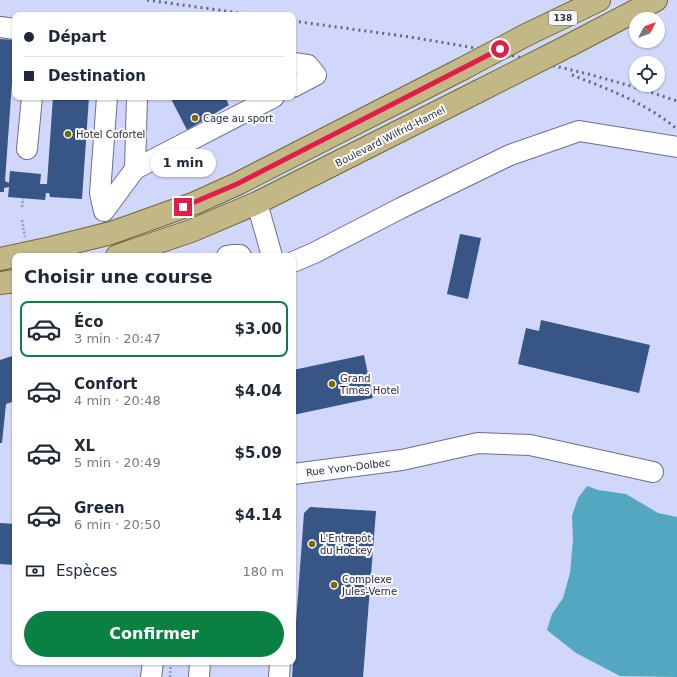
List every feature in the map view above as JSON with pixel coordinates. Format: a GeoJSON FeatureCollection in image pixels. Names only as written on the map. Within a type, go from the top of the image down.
{"type":"FeatureCollection","features":[{"type":"Feature","properties":{"kind":"main road","name":"138"},"geometry":{"type":"LineString","coordinates":[[28,253],[111,233],[195,203],[237,184],[599,0]]}},
{"type":"Feature","properties":{"kind":"main road","name":"Boulevard Wilfrid-Hamel"},"geometry":{"type":"LineString","coordinates":[[127,253],[191,231],[257,203],[656,0]]}},
{"type":"Feature","properties":{"kind":"main road","name":"138"},"geometry":{"type":"LineString","coordinates":[[0,259],[12,256]]}},
{"type":"Feature","properties":{"kind":"main road"},"geometry":{"type":"LineString","coordinates":[[0,283],[12,281]]}},
{"type":"Feature","properties":{"kind":"street"},"geometry":{"type":"LineString","coordinates":[[0,27],[12,29]]}},
{"type":"Feature","properties":{"kind":"street"},"geometry":{"type":"LineString","coordinates":[[296,63],[308,65],[316,75],[296,85]]}},
{"type":"Feature","properties":{"kind":"street"},"geometry":{"type":"LineString","coordinates":[[27,149],[32,100]]}},
{"type":"Feature","properties":{"kind":"street"},"geometry":{"type":"LineString","coordinates":[[106,100],[100,193],[104,211],[135,169],[268,100]]}},
{"type":"Feature","properties":{"kind":"street"},"geometry":{"type":"LineString","coordinates":[[135,169],[138,100]]}},
{"type":"Feature","properties":{"kind":"street"},"geometry":{"type":"LineString","coordinates":[[296,261],[314,254],[402,208],[510,155],[579,131],[677,147]]}},
{"type":"Feature","properties":{"kind":"street"},"geometry":{"type":"LineString","coordinates":[[257,203],[271,253]]}},
{"type":"Feature","properties":{"kind":"street"},"geometry":{"type":"LineString","coordinates":[[111,233],[117,253]]}},
{"type":"Feature","properties":{"kind":"street","name":"Rue Yvon-Dolbec"},"geometry":{"type":"LineString","coordinates":[[296,474],[402,460],[478,443],[530,445],[652,472]]}},
{"type":"Feature","properties":{"kind":"street"},"geometry":{"type":"LineString","coordinates":[[151,677],[153,665]]}},
{"type":"Feature","properties":{"kind":"street"},"geometry":{"type":"LineString","coordinates":[[198,677],[200,665]]}},
{"type":"Feature","properties":{"kind":"street"},"geometry":{"type":"LineString","coordinates":[[279,677],[280,665]]}},
{"type":"Feature","properties":{"kind":"path"},"geometry":{"type":"LineString","coordinates":[[22,207],[23,198]]}},
{"type":"Feature","properties":{"kind":"path"},"geometry":{"type":"LineString","coordinates":[[22,220],[25,242]]}},
{"type":"Feature","properties":{"kind":"path"},"geometry":{"type":"LineString","coordinates":[[170,677],[171,665]]}},
{"type":"Feature","properties":{"kind":"water"},"geometry":{"type":"Polygon","coordinates":[[[587,486],[598,490],[626,494],[658,513],[677,517],[677,677],[620,676],[576,653],[547,630],[552,614],[563,598],[570,573],[573,540],[572,516],[578,498],[587,486]]]}},
{"type":"Feature","properties":{"kind":"building","name":"Hotel Cofortel"},"geometry":{"type":"Polygon","coordinates":[[[0,39],[12,40],[12,82],[5,181],[9,183],[10,171],[41,174],[40,184],[47,184],[53,100],[89,100],[82,199],[50,197],[49,193],[46,193],[45,200],[8,197],[9,187],[4,188],[4,192],[0,192],[0,39]]]}},
{"type":"Feature","properties":{"kind":"building","name":"Cage au sport"},"geometry":{"type":"Polygon","coordinates":[[[172,100],[226,100],[229,105],[187,130],[172,100]]]}},
{"type":"Feature","properties":{"kind":"building"},"geometry":{"type":"Polygon","coordinates":[[[460,234],[481,238],[468,299],[447,294],[460,234]]]}},
{"type":"Feature","properties":{"kind":"building"},"geometry":{"type":"Polygon","coordinates":[[[541,320],[650,345],[639,393],[518,364],[526,328],[539,331],[541,320]]]}},
{"type":"Feature","properties":{"kind":"building","name":"Grand Times Hotel"},"geometry":{"type":"Polygon","coordinates":[[[364,355],[373,398],[296,414],[296,369],[364,355]]]}},
{"type":"Feature","properties":{"kind":"building"},"geometry":{"type":"Polygon","coordinates":[[[12,356],[12,402],[6,404],[2,443],[0,443],[0,360],[12,356]]]}},
{"type":"Feature","properties":{"kind":"building","name":"Complexe Jules-Verne"},"geometry":{"type":"Polygon","coordinates":[[[310,507],[376,511],[363,677],[292,677],[293,665],[296,665],[296,622],[304,513],[310,507]]]}},
{"type":"Feature","properties":{"kind":"building"},"geometry":{"type":"Polygon","coordinates":[[[0,523],[12,524],[12,565],[0,564],[0,523]]]}},
{"type":"Feature","properties":{"kind":"railway"},"geometry":{"type":"LineString","coordinates":[[147,0],[233,12]]}},
{"type":"Feature","properties":{"kind":"railway"},"geometry":{"type":"LineString","coordinates":[[296,21],[410,37],[493,51],[588,74],[677,101]]}},
{"type":"Feature","properties":{"kind":"railway"},"geometry":{"type":"LineString","coordinates":[[572,75],[613,91],[640,104],[677,129]]}},
{"type":"Feature","properties":{"kind":"place","name":"Cage au sport"},"geometry":{"type":"Point","coordinates":[195,118]}},
{"type":"Feature","properties":{"kind":"place","name":"Hotel Cofortel"},"geometry":{"type":"Point","coordinates":[68,134]}},
{"type":"Feature","properties":{"kind":"place","name":"Grand Times Hotel"},"geometry":{"type":"Point","coordinates":[332,384]}},
{"type":"Feature","properties":{"kind":"place","name":"L'Entrepôt du Hockey"},"geometry":{"type":"Point","coordinates":[312,544]}},
{"type":"Feature","properties":{"kind":"place","name":"Complexe Jules-Verne"},"geometry":{"type":"Point","coordinates":[334,585]}},
{"type":"Feature","properties":{"kind":"route"},"geometry":{"type":"LineString","coordinates":[[183,207],[237,184],[500,49]]}}]}
